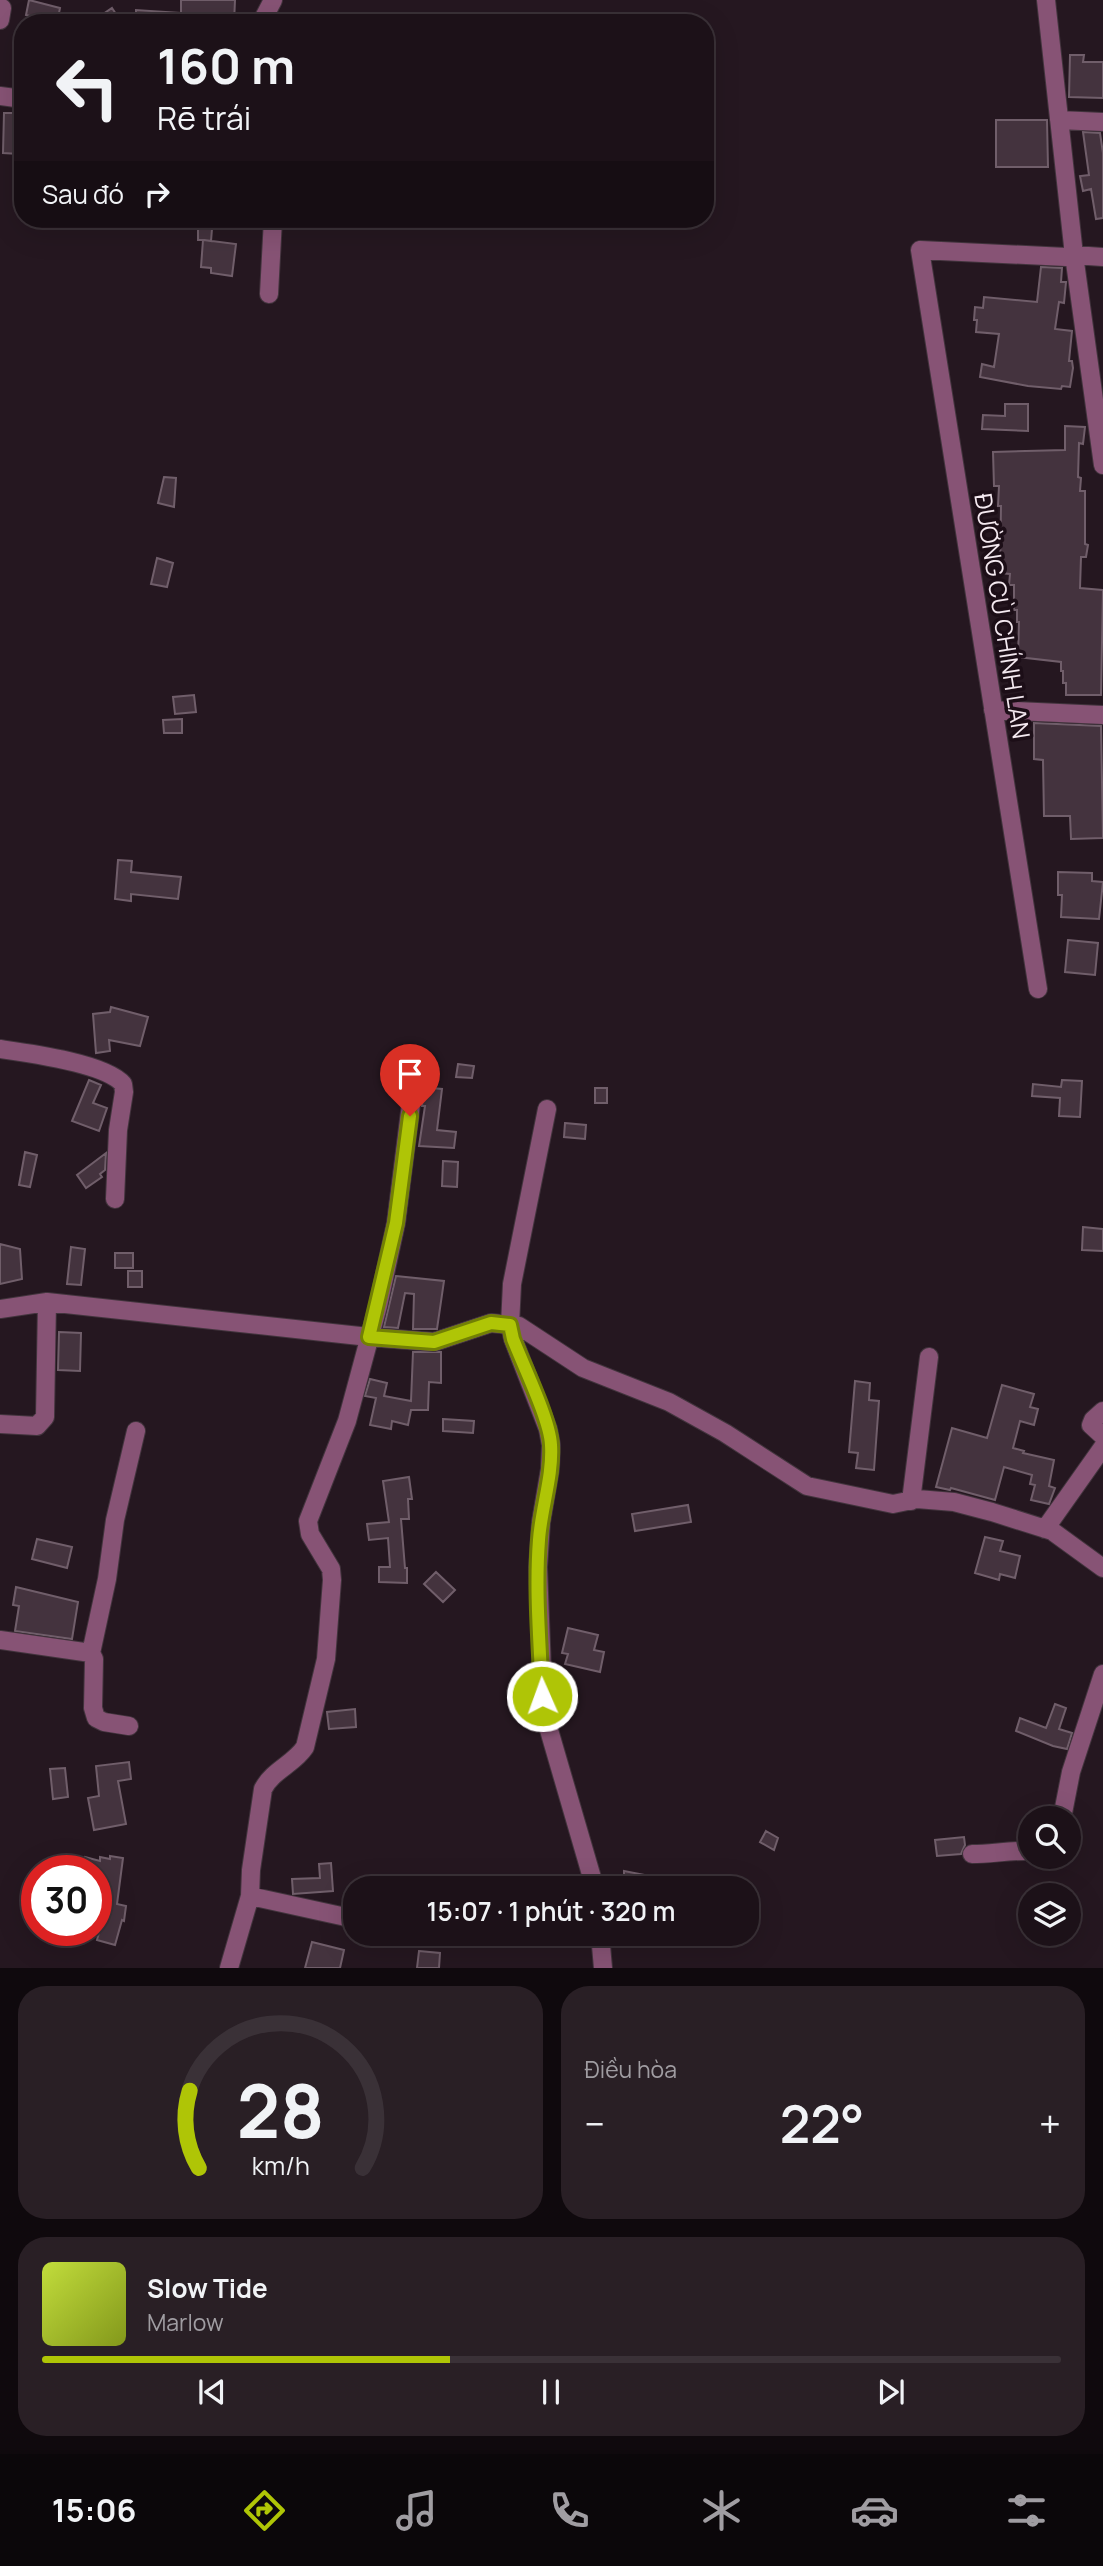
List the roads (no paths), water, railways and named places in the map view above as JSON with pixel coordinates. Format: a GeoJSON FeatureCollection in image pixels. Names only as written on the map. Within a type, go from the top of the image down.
{"type":"FeatureCollection","features":[{"type":"Feature","properties":{"kind":"street"},"geometry":{"type":"LineString","coordinates":[[1046,0],[1074,255],[1103,465]]}},
{"type":"Feature","properties":{"kind":"street"},"geometry":{"type":"LineString","coordinates":[[1059,120],[1103,122]]}},
{"type":"Feature","properties":{"kind":"street"},"geometry":{"type":"LineString","coordinates":[[269,295],[273,228]]}},
{"type":"Feature","properties":{"kind":"street","name":"ĐƯỜNG CÙ CHÍNH LAN"},"geometry":{"type":"LineString","coordinates":[[1038,989],[920,250],[1066,257],[1074,255]]}},
{"type":"Feature","properties":{"kind":"street"},"geometry":{"type":"LineString","coordinates":[[1074,255],[1103,257]]}},
{"type":"Feature","properties":{"kind":"street"},"geometry":{"type":"LineString","coordinates":[[993,710],[1103,715]]}},
{"type":"Feature","properties":{"kind":"street"},"geometry":{"type":"LineString","coordinates":[[0,1049],[109,1072],[123,1084],[115,1199]]}},
{"type":"Feature","properties":{"kind":"street"},"geometry":{"type":"LineString","coordinates":[[229,1968],[250,1896],[263,1789],[270,1779],[305,1747],[324,1670],[331,1609],[331,1569],[310,1534],[308,1521],[347,1421],[369,1337],[396,1223],[412,1096]]}},
{"type":"Feature","properties":{"kind":"street"},"geometry":{"type":"LineString","coordinates":[[547,1108],[512,1284],[510,1325],[550,1437],[550,1469],[541,1522],[538,1567],[542,1696],[549,1730],[592,1876]]}},
{"type":"Feature","properties":{"kind":"street"},"geometry":{"type":"LineString","coordinates":[[0,1424],[37,1426],[45,1417],[47,1302]]}},
{"type":"Feature","properties":{"kind":"street"},"geometry":{"type":"LineString","coordinates":[[0,1309],[47,1302],[434,1342],[491,1323],[519,1326],[583,1368],[669,1402],[725,1433],[807,1486],[893,1504],[917,1499],[954,1502],[1052,1531],[1103,1568]]}},
{"type":"Feature","properties":{"kind":"street"},"geometry":{"type":"LineString","coordinates":[[911,1501],[929,1357]]}},
{"type":"Feature","properties":{"kind":"street"},"geometry":{"type":"LineString","coordinates":[[1103,1411],[1091,1422],[1103,1436]]}},
{"type":"Feature","properties":{"kind":"street"},"geometry":{"type":"LineString","coordinates":[[129,1726],[96,1718],[93,1708],[94,1659],[91,1653],[107,1580],[115,1520],[136,1431]]}},
{"type":"Feature","properties":{"kind":"street"},"geometry":{"type":"LineString","coordinates":[[1045,1529],[1103,1447]]}},
{"type":"Feature","properties":{"kind":"street"},"geometry":{"type":"LineString","coordinates":[[0,1640],[91,1653]]}},
{"type":"Feature","properties":{"kind":"street"},"geometry":{"type":"LineString","coordinates":[[1064,1806],[1071,1772],[1103,1674]]}},
{"type":"Feature","properties":{"kind":"street"},"geometry":{"type":"LineString","coordinates":[[972,1854],[1001,1854],[1018,1850]]}},
{"type":"Feature","properties":{"kind":"street"},"geometry":{"type":"LineString","coordinates":[[250,1896],[343,1916]]}},
{"type":"Feature","properties":{"kind":"street"},"geometry":{"type":"LineString","coordinates":[[601,1946],[603,1968]]}}]}
